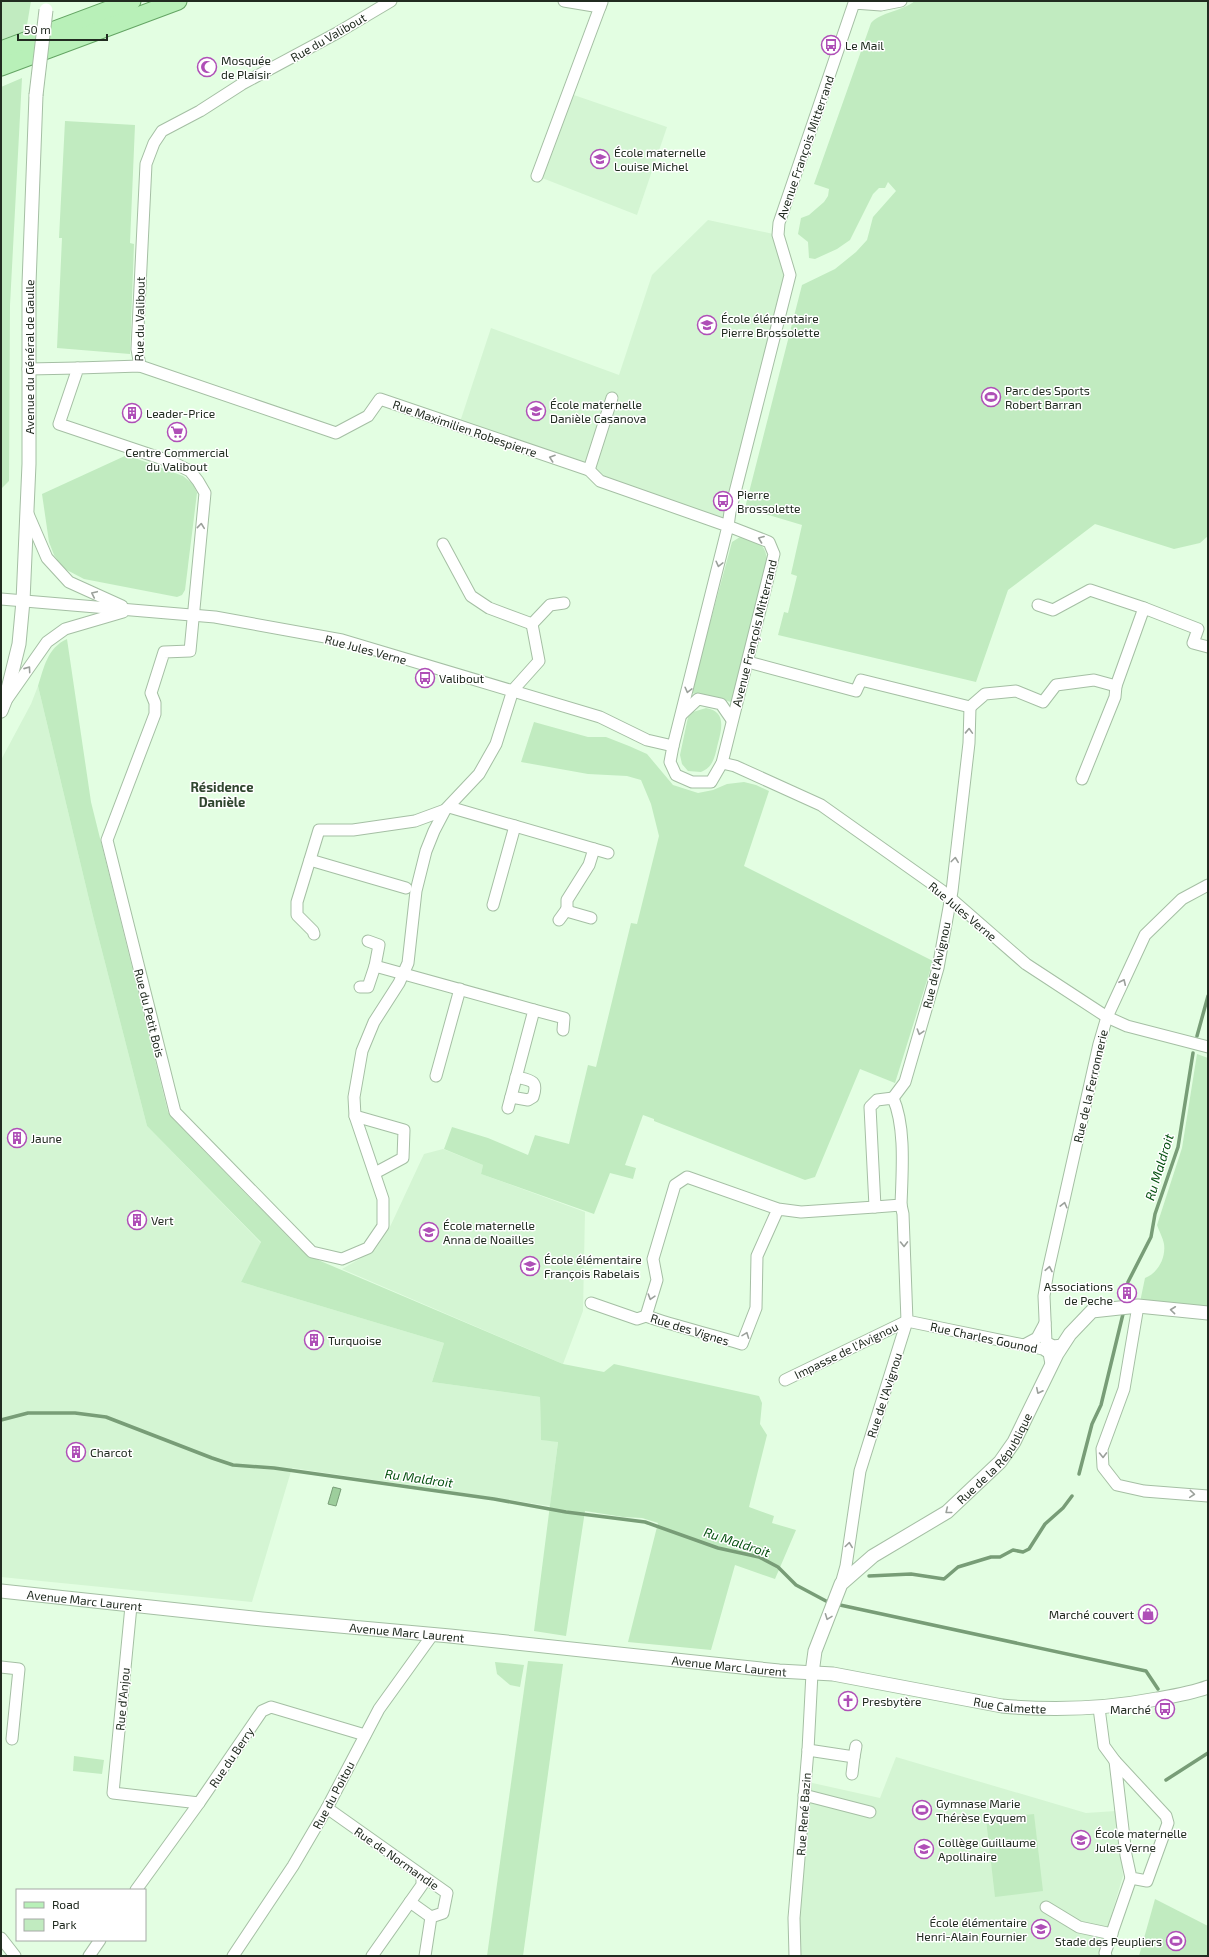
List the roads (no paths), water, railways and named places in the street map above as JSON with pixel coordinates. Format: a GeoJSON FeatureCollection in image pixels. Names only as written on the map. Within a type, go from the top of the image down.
{"type":"FeatureCollection","features":[{"type":"Feature","properties":{"kind":"main road"},"geometry":{"type":"LineString","coordinates":[[1,50],[132,1]]}},
{"type":"Feature","properties":{"kind":"main road"},"geometry":{"type":"LineString","coordinates":[[1,67],[178,1]]}},
{"type":"Feature","properties":{"kind":"street","name":"Rue du Valibout"},"geometry":{"type":"LineString","coordinates":[[28,369],[140,366],[137,349],[146,164],[154,142],[162,131],[200,111],[242,84],[330,37],[391,1]]}},
{"type":"Feature","properties":{"kind":"street"},"geometry":{"type":"LineString","coordinates":[[537,176],[601,4],[564,1]]}},
{"type":"Feature","properties":{"kind":"street","name":"Avenue François Mitterrand"},"geometry":{"type":"LineString","coordinates":[[728,526],[769,542],[774,554],[722,763],[711,782],[692,782],[676,775],[670,762],[673,746],[790,275],[778,235],[779,223],[852,2],[881,5],[900,1]]}},
{"type":"Feature","properties":{"kind":"street","name":"Avenue du Général de Gaulle"},"geometry":{"type":"LineString","coordinates":[[3,706],[19,644],[23,601],[28,514],[28,284],[36,95],[47,6]]}},
{"type":"Feature","properties":{"kind":"street","name":"Rue Maximilien Robespierre"},"geometry":{"type":"LineString","coordinates":[[140,366],[336,433],[368,416],[380,398],[589,470],[600,481],[728,526]]}},
{"type":"Feature","properties":{"kind":"street"},"geometry":{"type":"LineString","coordinates":[[78,368],[59,424],[172,462],[190,472],[198,481],[205,493],[192,616]]}},
{"type":"Feature","properties":{"kind":"street"},"geometry":{"type":"LineString","coordinates":[[589,470],[612,398]]}},
{"type":"Feature","properties":{"kind":"street"},"geometry":{"type":"LineString","coordinates":[[28,514],[47,558],[69,582],[129,610]]}},
{"type":"Feature","properties":{"kind":"street"},"geometry":{"type":"LineString","coordinates":[[443,544],[471,596],[489,608],[532,624]]}},
{"type":"Feature","properties":{"kind":"street"},"geometry":{"type":"LineString","coordinates":[[1038,605],[1053,610],[1090,590],[1144,608],[1198,629],[1193,643],[1208,647]]}},
{"type":"Feature","properties":{"kind":"street","name":"Rue Jules Verne"},"geometry":{"type":"LineString","coordinates":[[1,599],[215,618],[342,640],[600,717],[647,740],[673,746]]}},
{"type":"Feature","properties":{"kind":"street"},"geometry":{"type":"LineString","coordinates":[[532,624],[550,605],[564,603]]}},
{"type":"Feature","properties":{"kind":"street"},"geometry":{"type":"LineString","coordinates":[[1082,779],[1115,697],[1116,686],[1144,608]]}},
{"type":"Feature","properties":{"kind":"street"},"geometry":{"type":"LineString","coordinates":[[3,706],[47,642],[65,629],[129,610]]}},
{"type":"Feature","properties":{"kind":"street","name":"Rue du Petit Bois"},"geometry":{"type":"LineString","coordinates":[[192,616],[190,651],[164,652],[151,693],[155,703],[155,714],[107,840],[175,1112],[312,1252],[342,1259],[368,1248],[383,1226],[383,1199],[355,1116],[356,1084],[362,1051],[374,1022],[404,973],[408,963],[416,891],[426,851],[434,831],[447,808],[479,774],[496,744],[513,690]]}},
{"type":"Feature","properties":{"kind":"street"},"geometry":{"type":"LineString","coordinates":[[513,690],[539,661],[532,624]]}},
{"type":"Feature","properties":{"kind":"street"},"geometry":{"type":"LineString","coordinates":[[748,662],[856,691],[861,680],[970,707],[985,694],[1016,691],[1043,702],[1056,685],[1094,680],[1116,686]]}},
{"type":"Feature","properties":{"kind":"street","name":"Avenue François Mitterrand"},"geometry":{"type":"LineString","coordinates":[[682,714],[698,699],[721,704],[732,720]]}},
{"type":"Feature","properties":{"kind":"street","name":"Rue de l'Avignou"},"geometry":{"type":"LineString","coordinates":[[841,1584],[846,1566],[860,1471],[907,1321],[903,1214],[901,1205],[900,1138],[898,1109],[893,1098],[905,1082],[938,968],[951,899],[969,743],[970,707]]}},
{"type":"Feature","properties":{"kind":"street","name":"Rue Jules Verne"},"geometry":{"type":"LineString","coordinates":[[722,763],[735,766],[821,805],[951,899],[1026,964],[1107,1017],[1127,1026],[1208,1047]]}},
{"type":"Feature","properties":{"kind":"street"},"geometry":{"type":"LineString","coordinates":[[314,934],[313,931],[297,916],[297,902],[319,830],[353,830],[415,821],[447,808],[608,853]]}},
{"type":"Feature","properties":{"kind":"street"},"geometry":{"type":"LineString","coordinates":[[415,821],[434,831]]}},
{"type":"Feature","properties":{"kind":"street"},"geometry":{"type":"LineString","coordinates":[[493,904],[515,826]]}},
{"type":"Feature","properties":{"kind":"street"},"geometry":{"type":"LineString","coordinates":[[558,920],[567,909],[567,900],[589,865],[594,849]]}},
{"type":"Feature","properties":{"kind":"street"},"geometry":{"type":"LineString","coordinates":[[310,860],[406,888]]}},
{"type":"Feature","properties":{"kind":"street","name":"Rue de la Ferronnerie"},"geometry":{"type":"LineString","coordinates":[[1063,1345],[1053,1346],[1046,1342],[1044,1296],[1048,1271],[1099,1044],[1107,1017],[1146,935],[1182,899],[1208,885]]}},
{"type":"Feature","properties":{"kind":"street"},"geometry":{"type":"LineString","coordinates":[[567,909],[570,912],[591,918]]}},
{"type":"Feature","properties":{"kind":"street"},"geometry":{"type":"LineString","coordinates":[[360,987],[368,987],[375,966],[379,945],[368,941]]}},
{"type":"Feature","properties":{"kind":"street"},"geometry":{"type":"LineString","coordinates":[[375,966],[564,1018],[563,1030]]}},
{"type":"Feature","properties":{"kind":"street"},"geometry":{"type":"LineString","coordinates":[[436,1076],[460,989]]}},
{"type":"Feature","properties":{"kind":"street"},"geometry":{"type":"LineString","coordinates":[[508,1108],[534,1010]]}},
{"type":"Feature","properties":{"kind":"street"},"geometry":{"type":"LineString","coordinates":[[511,1097],[528,1100],[533,1097],[536,1090],[534,1084],[530,1080],[516,1078]]}},
{"type":"Feature","properties":{"kind":"street"},"geometry":{"type":"LineString","coordinates":[[893,1098],[878,1100],[870,1107],[875,1207],[901,1205]]}},
{"type":"Feature","properties":{"kind":"street"},"geometry":{"type":"LineString","coordinates":[[355,1116],[404,1130],[403,1158],[375,1173]]}},
{"type":"Feature","properties":{"kind":"street","name":"Rue des Vignes"},"geometry":{"type":"LineString","coordinates":[[778,1209],[757,1256],[756,1308],[742,1344],[697,1330],[681,1328],[646,1316],[657,1280],[653,1259],[675,1186],[687,1177],[778,1209],[801,1212],[875,1207]]}},
{"type":"Feature","properties":{"kind":"street"},"geometry":{"type":"LineString","coordinates":[[591,1303],[638,1319],[646,1316]]}},
{"type":"Feature","properties":{"kind":"street"},"geometry":{"type":"LineString","coordinates":[[1138,1306],[1124,1389],[1102,1449],[1103,1467],[1116,1485],[1144,1491],[1208,1496]]}},
{"type":"Feature","properties":{"kind":"street","name":"Rue de la République"},"geometry":{"type":"LineString","coordinates":[[812,1673],[815,1651],[841,1584],[873,1556],[947,1512],[1000,1462],[1014,1442],[1051,1364],[1070,1334],[1092,1311],[1138,1306],[1208,1313]]}},
{"type":"Feature","properties":{"kind":"street","name":"Rue Charles Gounod"},"geometry":{"type":"LineString","coordinates":[[907,1321],[1043,1349],[1049,1353],[1051,1364]]}},
{"type":"Feature","properties":{"kind":"street","name":"Impasse de l'Avignou"},"geometry":{"type":"LineString","coordinates":[[785,1380],[907,1321]]}},
{"type":"Feature","properties":{"kind":"street"},"geometry":{"type":"LineString","coordinates":[[1024,1345],[1037,1338],[1045,1323]]}},
{"type":"Feature","properties":{"kind":"street","name":"Avenue Marc Laurent"},"geometry":{"type":"LineString","coordinates":[[1,1591],[131,1606],[433,1634],[765,1670],[812,1673]]}},
{"type":"Feature","properties":{"kind":"street","name":"Rue d'Anjou"},"geometry":{"type":"LineString","coordinates":[[131,1606],[113,1793],[199,1803]]}},
{"type":"Feature","properties":{"kind":"street","name":"Rue du Poitou"},"geometry":{"type":"LineString","coordinates":[[233,1956],[293,1866],[327,1808],[386,1698],[433,1634]]}},
{"type":"Feature","properties":{"kind":"street"},"geometry":{"type":"LineString","coordinates":[[1,1667],[20,1669],[12,1739]]}},
{"type":"Feature","properties":{"kind":"street","name":"Rue Calmette"},"geometry":{"type":"LineString","coordinates":[[812,1673],[833,1674],[1002,1706],[1058,1710],[1099,1708],[1155,1699],[1208,1686]]}},
{"type":"Feature","properties":{"kind":"street","name":"Rue René Bazin"},"geometry":{"type":"LineString","coordinates":[[795,1956],[794,1918],[808,1750],[812,1673]]}},
{"type":"Feature","properties":{"kind":"street","name":"Rue du Berry"},"geometry":{"type":"LineString","coordinates":[[137,1889],[199,1803],[262,1711],[271,1708],[365,1735]]}},
{"type":"Feature","properties":{"kind":"street"},"geometry":{"type":"LineString","coordinates":[[1099,1708],[1104,1746],[1115,1761],[1166,1816],[1168,1823],[1147,1881],[1132,1878]]}},
{"type":"Feature","properties":{"kind":"street"},"geometry":{"type":"LineString","coordinates":[[808,1750],[855,1752],[852,1774]]}},
{"type":"Feature","properties":{"kind":"street"},"geometry":{"type":"LineString","coordinates":[[1106,1956],[1112,1934],[1132,1878],[1126,1855],[1115,1761]]}},
{"type":"Feature","properties":{"kind":"street"},"geometry":{"type":"LineString","coordinates":[[804,1795],[870,1812]]}},
{"type":"Feature","properties":{"kind":"street","name":"Rue de Normandie"},"geometry":{"type":"LineString","coordinates":[[327,1808],[447,1893],[443,1913],[431,1917]]}},
{"type":"Feature","properties":{"kind":"street"},"geometry":{"type":"LineString","coordinates":[[372,1956],[422,1885],[422,1876]]}},
{"type":"Feature","properties":{"kind":"street"},"geometry":{"type":"LineString","coordinates":[[410,1902],[431,1917],[425,1956]]}},
{"type":"Feature","properties":{"kind":"street"},"geometry":{"type":"LineString","coordinates":[[1046,1907],[1079,1927],[1112,1934]]}},
{"type":"Feature","properties":{"kind":"street"},"geometry":{"type":"LineString","coordinates":[[1,1938],[15,1956]]}},
{"type":"Feature","properties":{"kind":"street"},"geometry":{"type":"LineString","coordinates":[[89,1956],[99,1941]]}},
{"type":"Feature","properties":{"kind":"waterway","name":"Ru Maldroit"},"geometry":{"type":"LineString","coordinates":[[1197,1036],[1208,996]]}},
{"type":"Feature","properties":{"kind":"waterway","name":"Ru Maldroit"},"geometry":{"type":"LineString","coordinates":[[1128,1282],[1151,1237],[1155,1214],[1178,1147],[1193,1053]]}},
{"type":"Feature","properties":{"kind":"waterway","name":"Ru Maldroit"},"geometry":{"type":"LineString","coordinates":[[1079,1474],[1092,1424],[1101,1405],[1123,1314]]}},
{"type":"Feature","properties":{"kind":"waterway","name":"Ru Maldroit"},"geometry":{"type":"LineString","coordinates":[[1,1420],[28,1413],[75,1413],[106,1417],[233,1465],[274,1468],[494,1499],[566,1512],[645,1522],[718,1548],[759,1557],[778,1567],[796,1585],[826,1601]]}},
{"type":"Feature","properties":{"kind":"waterway","name":"Ru Maldroit"},"geometry":{"type":"LineString","coordinates":[[869,1576],[911,1574],[944,1579],[958,1567],[991,1557],[1000,1557],[1013,1550],[1023,1552],[1029,1549],[1045,1524],[1063,1508],[1072,1496]]}},
{"type":"Feature","properties":{"kind":"waterway"},"geometry":{"type":"LineString","coordinates":[[840,1605],[1146,1671],[1158,1689]]}},
{"type":"Feature","properties":{"kind":"waterway"},"geometry":{"type":"LineString","coordinates":[[1166,1780],[1208,1753]]}},
{"type":"Feature","properties":{"kind":"place","name":"Le Mail"},"geometry":{"type":"Point","coordinates":[831,45]}},
{"type":"Feature","properties":{"kind":"place","name":"Mosquée de Plaisir"},"geometry":{"type":"Point","coordinates":[207,67]}},
{"type":"Feature","properties":{"kind":"place","name":"École maternelle Louise Michel"},"geometry":{"type":"Point","coordinates":[600,159]}},
{"type":"Feature","properties":{"kind":"place","name":"École élémentaire Pierre Brossolette"},"geometry":{"type":"Point","coordinates":[707,325]}},
{"type":"Feature","properties":{"kind":"place","name":"Parc des Sports Robert Barran"},"geometry":{"type":"Point","coordinates":[991,397]}},
{"type":"Feature","properties":{"kind":"place","name":"École maternelle Danièle Casanova"},"geometry":{"type":"Point","coordinates":[536,411]}},
{"type":"Feature","properties":{"kind":"place","name":"Leader-Price"},"geometry":{"type":"Point","coordinates":[132,413]}},
{"type":"Feature","properties":{"kind":"place","name":"Centre Commercial du Valibout"},"geometry":{"type":"Point","coordinates":[177,432]}},
{"type":"Feature","properties":{"kind":"place","name":"Pierre Brossolette"},"geometry":{"type":"Point","coordinates":[723,501]}},
{"type":"Feature","properties":{"kind":"place","name":"Valibout"},"geometry":{"type":"Point","coordinates":[425,678]}},
{"type":"Feature","properties":{"kind":"place","name":"Jaune"},"geometry":{"type":"Point","coordinates":[17,1138]}},
{"type":"Feature","properties":{"kind":"place","name":"Vert"},"geometry":{"type":"Point","coordinates":[137,1220]}},
{"type":"Feature","properties":{"kind":"place","name":"École maternelle Anna de Noailles"},"geometry":{"type":"Point","coordinates":[429,1232]}},
{"type":"Feature","properties":{"kind":"place","name":"École élémentaire François Rabelais"},"geometry":{"type":"Point","coordinates":[530,1266]}},
{"type":"Feature","properties":{"kind":"place","name":"Associations de Peche"},"geometry":{"type":"Point","coordinates":[1127,1293]}},
{"type":"Feature","properties":{"kind":"place","name":"Turquoise"},"geometry":{"type":"Point","coordinates":[314,1340]}},
{"type":"Feature","properties":{"kind":"place","name":"Charcot"},"geometry":{"type":"Point","coordinates":[76,1452]}},
{"type":"Feature","properties":{"kind":"place","name":"Marché couvert"},"geometry":{"type":"Point","coordinates":[1148,1614]}},
{"type":"Feature","properties":{"kind":"place","name":"Presbytère"},"geometry":{"type":"Point","coordinates":[848,1701]}},
{"type":"Feature","properties":{"kind":"place","name":"Marché"},"geometry":{"type":"Point","coordinates":[1165,1709]}},
{"type":"Feature","properties":{"kind":"place","name":"Gymnase Marie Thérèse Eyquem"},"geometry":{"type":"Point","coordinates":[922,1810]}},
{"type":"Feature","properties":{"kind":"place","name":"École maternelle Jules Verne"},"geometry":{"type":"Point","coordinates":[1081,1840]}},
{"type":"Feature","properties":{"kind":"place","name":"Collège Guillaume Apollinaire"},"geometry":{"type":"Point","coordinates":[924,1849]}},
{"type":"Feature","properties":{"kind":"place","name":"École élémentaire Henri-Alain Fournier"},"geometry":{"type":"Point","coordinates":[1041,1929]}},
{"type":"Feature","properties":{"kind":"place","name":"Stade des Peupliers"},"geometry":{"type":"Point","coordinates":[1176,1941]}},
{"type":"Feature","properties":{"kind":"district","name":"Résidence Danièle"},"geometry":{"type":"Point","coordinates":[222,794]}}]}
